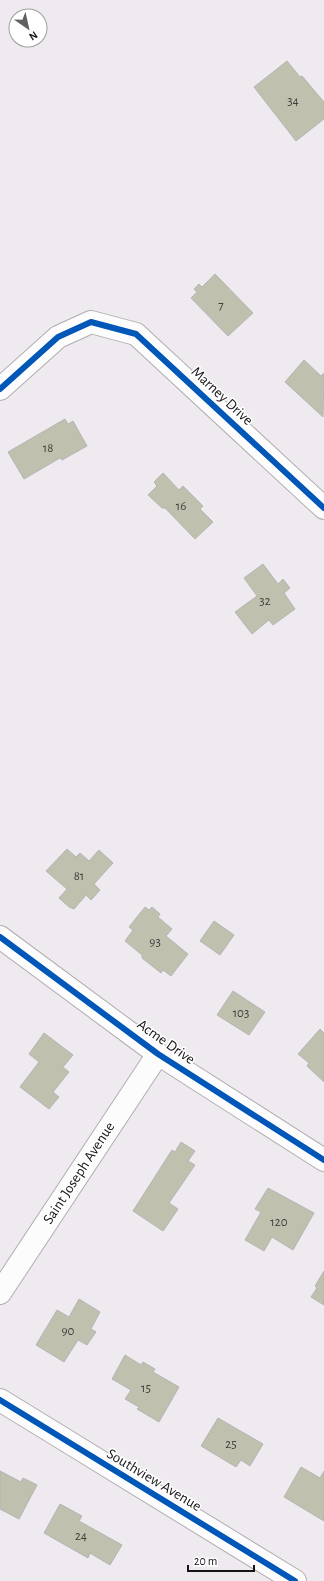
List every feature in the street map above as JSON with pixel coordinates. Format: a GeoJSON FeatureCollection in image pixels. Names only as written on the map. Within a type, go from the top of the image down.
{"type":"FeatureCollection","features":[{"type":"Feature","properties":{"kind":"street","name":"Marney Drive"},"geometry":{"type":"LineString","coordinates":[[0,389],[58,337],[91,322],[136,334],[324,508]]}},
{"type":"Feature","properties":{"kind":"street","name":"Acme Drive"},"geometry":{"type":"LineString","coordinates":[[0,937],[158,1054],[324,1160]]}},
{"type":"Feature","properties":{"kind":"street","name":"Saint Joseph Avenue"},"geometry":{"type":"LineString","coordinates":[[0,1292],[158,1054]]}},
{"type":"Feature","properties":{"kind":"street","name":"Southview Avenue"},"geometry":{"type":"LineString","coordinates":[[0,1400],[295,1581]]}},
{"type":"Feature","properties":{"kind":"building"},"geometry":{"type":"Polygon","coordinates":[[[287,61],[324,102],[324,119],[296,141],[254,87],[287,61]]]}},
{"type":"Feature","properties":{"kind":"building"},"geometry":{"type":"Polygon","coordinates":[[[215,274],[253,313],[228,336],[191,298],[197,292],[194,289],[199,284],[202,287],[215,274]]]}},
{"type":"Feature","properties":{"kind":"building"},"geometry":{"type":"Polygon","coordinates":[[[304,360],[321,376],[324,373],[323,417],[285,382],[304,360]]]}},
{"type":"Feature","properties":{"kind":"building"},"geometry":{"type":"Polygon","coordinates":[[[65,419],[68,424],[73,421],[87,446],[62,460],[60,458],[24,479],[8,452],[65,419]]]}},
{"type":"Feature","properties":{"kind":"building"},"geometry":{"type":"Polygon","coordinates":[[[163,473],[179,490],[183,486],[203,506],[200,509],[213,522],[195,539],[165,508],[162,508],[148,495],[157,486],[154,482],[163,473]]]}},
{"type":"Feature","properties":{"kind":"building"},"geometry":{"type":"Polygon","coordinates":[[[263,564],[278,584],[283,579],[290,588],[284,593],[295,609],[273,625],[269,620],[252,634],[235,612],[257,596],[244,578],[263,564]]]}},
{"type":"Feature","properties":{"kind":"building"},"geometry":{"type":"Polygon","coordinates":[[[67,849],[76,857],[80,853],[89,861],[99,850],[113,863],[94,884],[100,890],[91,900],[86,895],[74,909],[69,907],[59,898],[67,889],[46,871],[67,849]]]}},
{"type":"Feature","properties":{"kind":"building"},"geometry":{"type":"Polygon","coordinates":[[[145,907],[149,910],[152,907],[160,914],[158,917],[172,929],[166,936],[188,954],[171,976],[163,970],[161,973],[142,958],[142,955],[125,941],[133,930],[129,927],[145,907]]]}},
{"type":"Feature","properties":{"kind":"building"},"geometry":{"type":"Polygon","coordinates":[[[214,921],[234,935],[220,955],[200,941],[214,921]]]}},
{"type":"Feature","properties":{"kind":"building"},"geometry":{"type":"Polygon","coordinates":[[[233,991],[265,1012],[249,1035],[217,1015],[233,991]]]}},
{"type":"Feature","properties":{"kind":"building"},"geometry":{"type":"Polygon","coordinates":[[[320,1029],[324,1033],[324,1082],[307,1066],[309,1063],[298,1054],[320,1029]]]}},
{"type":"Feature","properties":{"kind":"building"},"geometry":{"type":"Polygon","coordinates":[[[44,1033],[73,1055],[63,1067],[69,1072],[53,1092],[59,1097],[49,1109],[20,1087],[39,1062],[29,1054],[44,1033]]]}},
{"type":"Feature","properties":{"kind":"building"},"geometry":{"type":"Polygon","coordinates":[[[181,1142],[195,1151],[188,1161],[195,1165],[169,1203],[178,1209],[163,1231],[133,1211],[172,1150],[175,1152],[181,1142]]]}},
{"type":"Feature","properties":{"kind":"building"},"geometry":{"type":"Polygon","coordinates":[[[268,1188],[314,1213],[293,1250],[272,1237],[264,1251],[245,1240],[261,1212],[255,1209],[268,1188]]]}},
{"type":"Feature","properties":{"kind":"building"},"geometry":{"type":"Polygon","coordinates":[[[324,1271],[324,1305],[311,1297],[317,1288],[315,1286],[324,1271]]]}},
{"type":"Feature","properties":{"kind":"building"},"geometry":{"type":"Polygon","coordinates":[[[79,1299],[100,1312],[91,1329],[96,1332],[87,1345],[78,1340],[64,1362],[36,1345],[57,1310],[69,1317],[79,1299]]]}},
{"type":"Feature","properties":{"kind":"building"},"geometry":{"type":"Polygon","coordinates":[[[125,1355],[141,1365],[143,1362],[155,1369],[153,1372],[179,1387],[159,1422],[137,1409],[139,1407],[125,1399],[131,1390],[112,1379],[125,1355]]]}},
{"type":"Feature","properties":{"kind":"building"},"geometry":{"type":"Polygon","coordinates":[[[218,1418],[263,1444],[250,1466],[241,1460],[236,1467],[201,1446],[218,1418]]]}},
{"type":"Feature","properties":{"kind":"building"},"geometry":{"type":"Polygon","coordinates":[[[301,1467],[320,1478],[324,1471],[324,1521],[284,1497],[301,1467]]]}},
{"type":"Feature","properties":{"kind":"building"},"geometry":{"type":"Polygon","coordinates":[[[0,1471],[21,1482],[23,1478],[37,1485],[19,1519],[0,1509],[0,1471]]]}},
{"type":"Feature","properties":{"kind":"building"},"geometry":{"type":"Polygon","coordinates":[[[60,1504],[82,1516],[79,1521],[122,1545],[110,1565],[90,1553],[88,1558],[44,1533],[60,1504]]]}},
{"type":"Feature","properties":{"kind":"cycle path"},"geometry":{"type":"LineString","coordinates":[[0,389],[58,337],[91,322],[136,334],[324,508]]}},
{"type":"Feature","properties":{"kind":"cycle path"},"geometry":{"type":"LineString","coordinates":[[0,937],[158,1054],[324,1160]]}},
{"type":"Feature","properties":{"kind":"cycle path"},"geometry":{"type":"LineString","coordinates":[[0,1400],[295,1581]]}}]}
